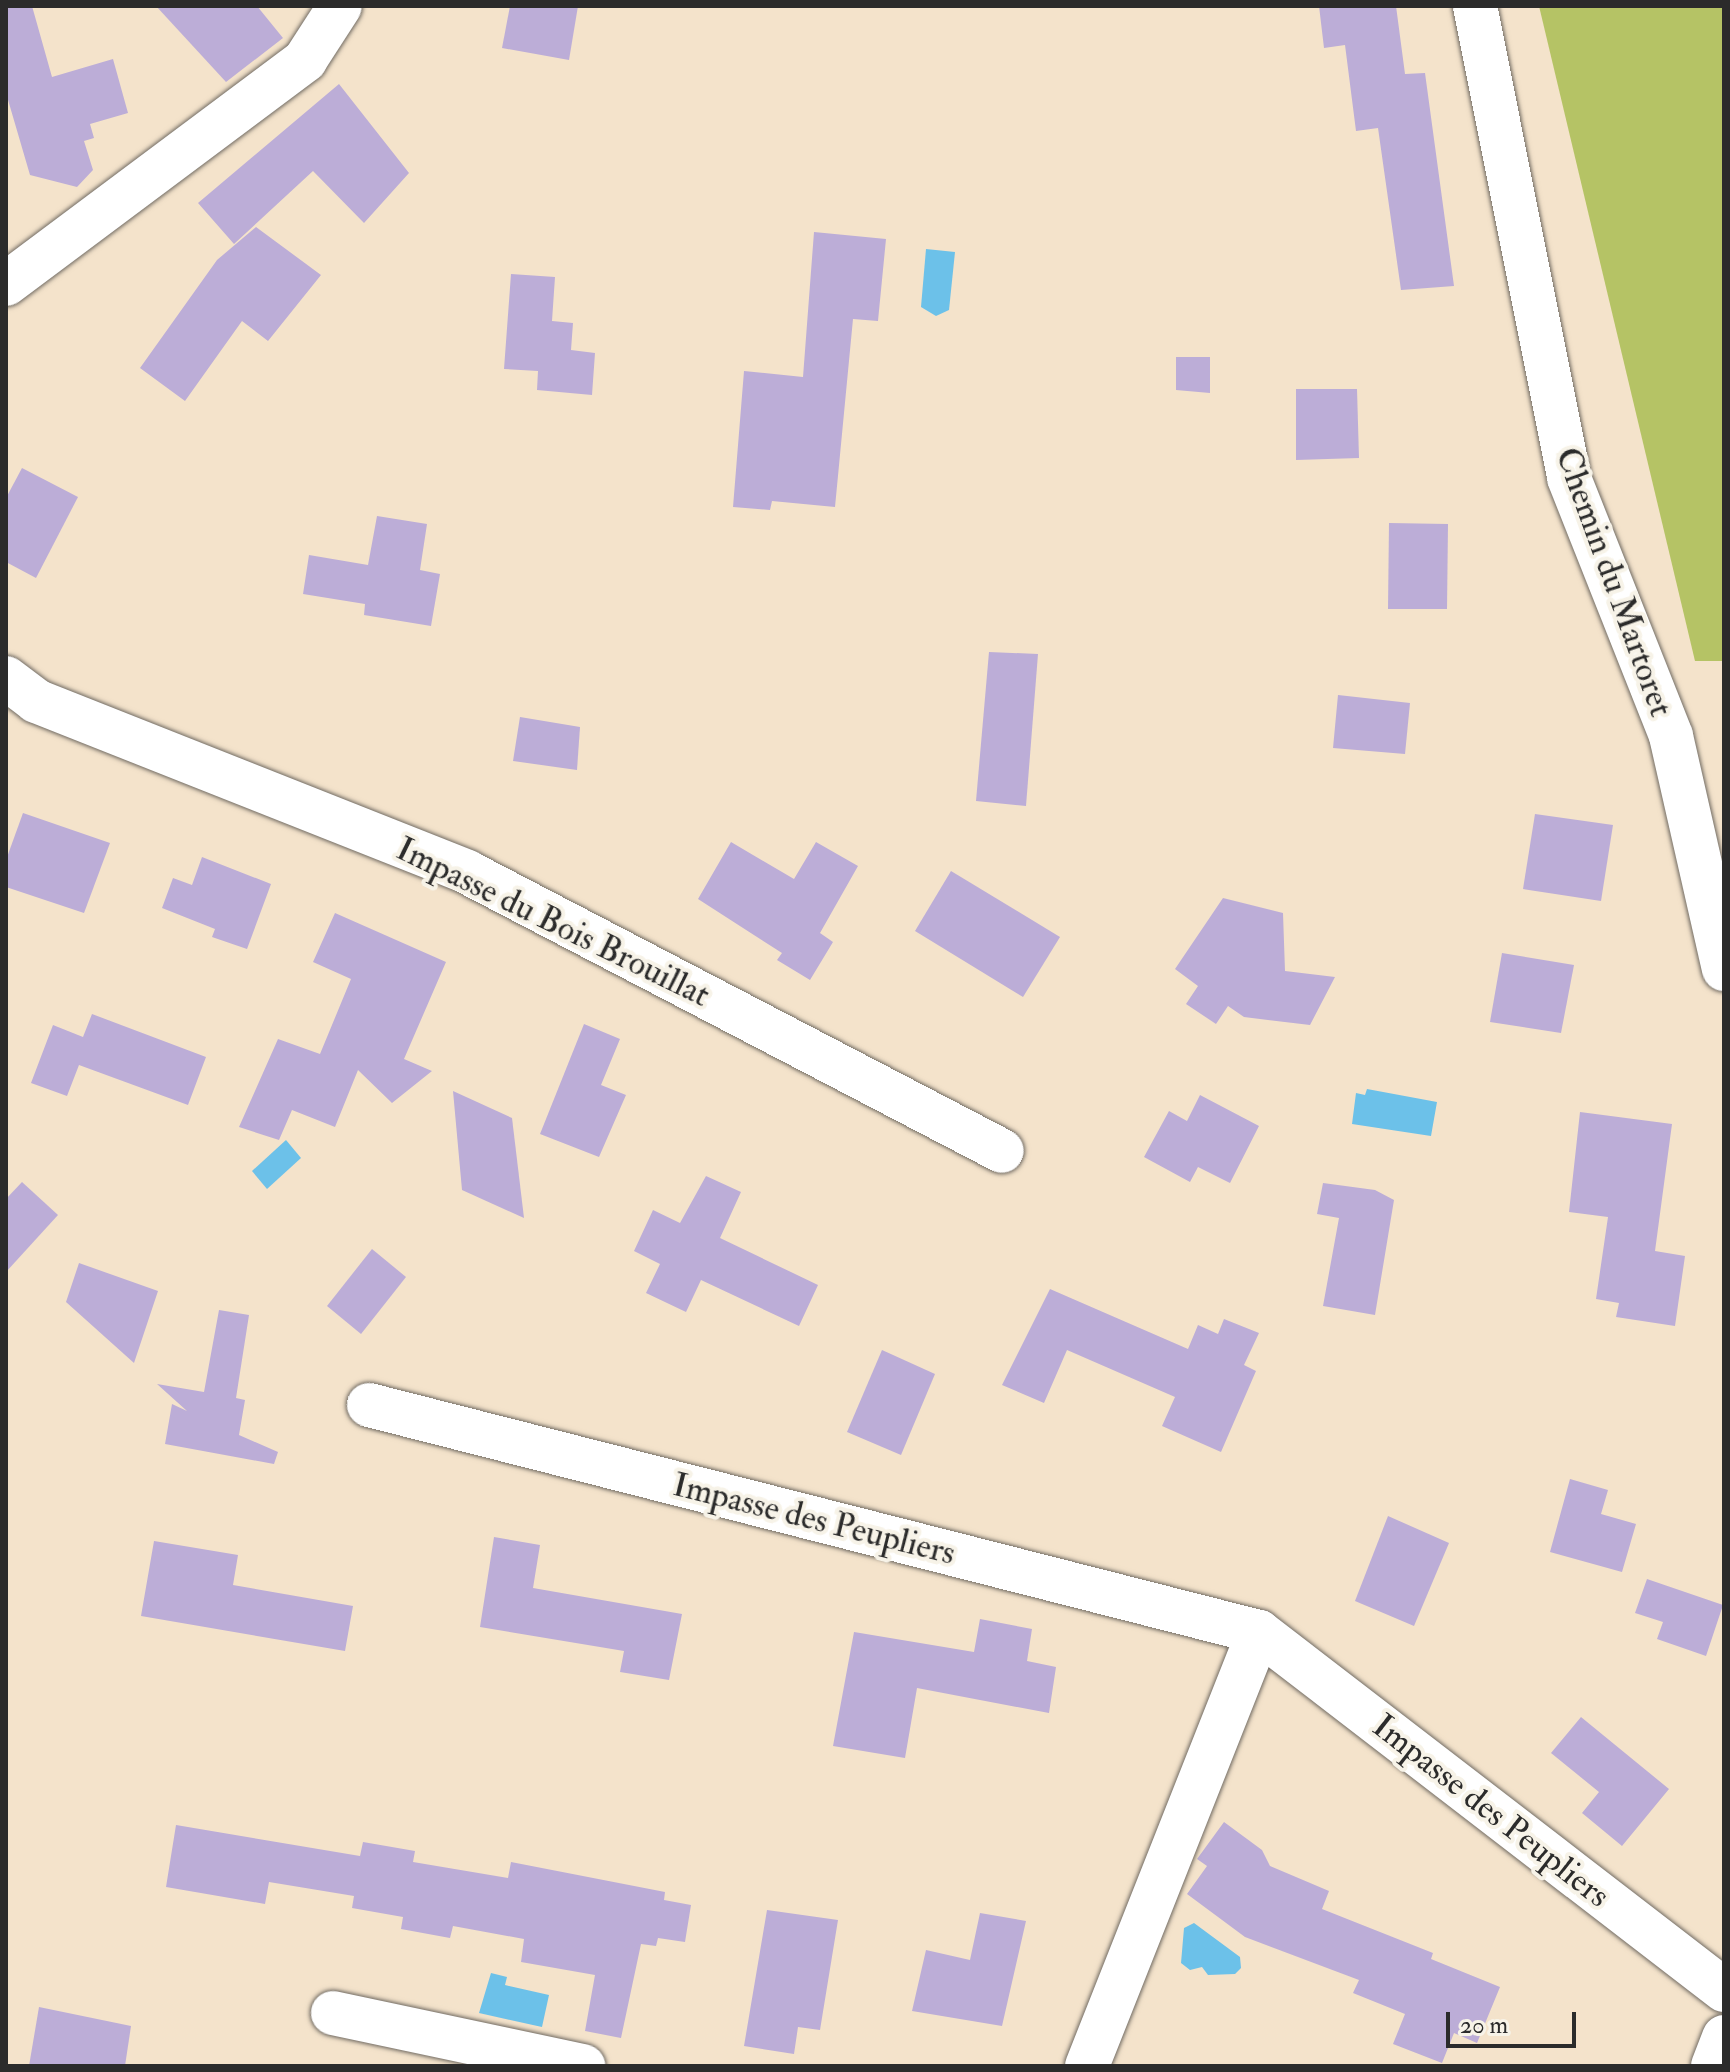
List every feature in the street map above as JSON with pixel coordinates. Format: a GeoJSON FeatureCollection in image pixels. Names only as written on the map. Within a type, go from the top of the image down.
{"type":"FeatureCollection","features":[{"type":"Feature","properties":{"kind":"street"},"geometry":{"type":"LineString","coordinates":[[6,284],[305,60],[340,6]]}},
{"type":"Feature","properties":{"kind":"street","name":"Chemin du Martoret"},"geometry":{"type":"LineString","coordinates":[[1475,6],[1569,478],[1671,736],[1724,969]]}},
{"type":"Feature","properties":{"kind":"street","name":"Impasse du Bois Brouillat"},"geometry":{"type":"LineString","coordinates":[[6,678],[36,701],[467,872],[1002,1151]]}},
{"type":"Feature","properties":{"kind":"street","name":"Impasse des Peupliers"},"geometry":{"type":"LineString","coordinates":[[369,1405],[1259,1632],[1724,1990]]}},
{"type":"Feature","properties":{"kind":"street"},"geometry":{"type":"LineString","coordinates":[[1087,2066],[1259,1632]]}},
{"type":"Feature","properties":{"kind":"street"},"geometry":{"type":"LineString","coordinates":[[333,2013],[583,2066]]}},
{"type":"Feature","properties":{"kind":"street"},"geometry":{"type":"LineString","coordinates":[[1713,2066],[1724,2037]]}},
{"type":"Feature","properties":{"kind":"green space"},"geometry":{"type":"Polygon","coordinates":[[[1539,6],[1724,6],[1724,661],[1695,661],[1539,6]]]}},
{"type":"Feature","properties":{"kind":"water"},"geometry":{"type":"Polygon","coordinates":[[[926,249],[955,252],[949,310],[936,316],[921,307],[926,249]]]}},
{"type":"Feature","properties":{"kind":"water"},"geometry":{"type":"Polygon","coordinates":[[[1367,1089],[1437,1102],[1431,1136],[1352,1124],[1356,1093],[1365,1095],[1367,1089]]]}},
{"type":"Feature","properties":{"kind":"water"},"geometry":{"type":"Polygon","coordinates":[[[286,1140],[301,1158],[267,1189],[252,1171],[286,1140]]]}},
{"type":"Feature","properties":{"kind":"water"},"geometry":{"type":"Polygon","coordinates":[[[1194,1923],[1240,1957],[1241,1968],[1235,1974],[1208,1975],[1202,1967],[1190,1970],[1181,1963],[1184,1928],[1194,1923]]]}},
{"type":"Feature","properties":{"kind":"water"},"geometry":{"type":"Polygon","coordinates":[[[491,1973],[507,1977],[505,1985],[549,1995],[542,2027],[479,2013],[491,1973]]]}},
{"type":"Feature","properties":{"kind":"building"},"geometry":{"type":"Polygon","coordinates":[[[6,6],[32,6],[52,77],[113,59],[128,113],[90,124],[94,138],[84,141],[93,170],[77,187],[30,175],[6,93],[6,6]]]}},
{"type":"Feature","properties":{"kind":"building"},"geometry":{"type":"Polygon","coordinates":[[[156,6],[257,6],[283,38],[226,82],[156,6]]]}},
{"type":"Feature","properties":{"kind":"building"},"geometry":{"type":"Polygon","coordinates":[[[510,6],[578,6],[569,60],[502,48],[510,6]]]}},
{"type":"Feature","properties":{"kind":"building"},"geometry":{"type":"Polygon","coordinates":[[[1319,6],[1396,6],[1405,74],[1425,73],[1454,286],[1401,290],[1378,128],[1356,131],[1345,45],[1324,48],[1319,6]]]}},
{"type":"Feature","properties":{"kind":"building"},"geometry":{"type":"Polygon","coordinates":[[[339,84],[409,173],[364,223],[313,171],[234,244],[198,203],[339,84]]]}},
{"type":"Feature","properties":{"kind":"building"},"geometry":{"type":"Polygon","coordinates":[[[256,227],[321,275],[268,341],[242,321],[185,401],[140,368],[217,260],[256,227]]]}},
{"type":"Feature","properties":{"kind":"building"},"geometry":{"type":"Polygon","coordinates":[[[814,232],[886,239],[878,321],[853,319],[835,507],[772,501],[770,510],[733,507],[744,371],[803,377],[814,232]]]}},
{"type":"Feature","properties":{"kind":"building"},"geometry":{"type":"Polygon","coordinates":[[[511,274],[555,277],[552,321],[573,323],[571,350],[595,353],[592,395],[537,390],[538,371],[504,369],[511,274]]]}},
{"type":"Feature","properties":{"kind":"building"},"geometry":{"type":"Polygon","coordinates":[[[1176,357],[1210,357],[1210,393],[1176,390],[1176,357]]]}},
{"type":"Feature","properties":{"kind":"building"},"geometry":{"type":"Polygon","coordinates":[[[1296,389],[1357,389],[1359,458],[1296,460],[1296,389]]]}},
{"type":"Feature","properties":{"kind":"building"},"geometry":{"type":"Polygon","coordinates":[[[22,468],[78,497],[36,578],[6,562],[6,498],[22,468]]]}},
{"type":"Feature","properties":{"kind":"building"},"geometry":{"type":"Polygon","coordinates":[[[377,516],[427,524],[420,570],[440,574],[431,626],[364,615],[365,604],[303,594],[309,555],[368,565],[377,516]]]}},
{"type":"Feature","properties":{"kind":"building"},"geometry":{"type":"Polygon","coordinates":[[[1389,523],[1448,524],[1447,609],[1388,609],[1389,523]]]}},
{"type":"Feature","properties":{"kind":"building"},"geometry":{"type":"Polygon","coordinates":[[[989,652],[1038,654],[1026,806],[976,801],[989,652]]]}},
{"type":"Feature","properties":{"kind":"building"},"geometry":{"type":"Polygon","coordinates":[[[1338,695],[1410,703],[1405,754],[1333,748],[1338,695]]]}},
{"type":"Feature","properties":{"kind":"building"},"geometry":{"type":"Polygon","coordinates":[[[520,717],[580,727],[577,770],[513,761],[520,717]]]}},
{"type":"Feature","properties":{"kind":"building"},"geometry":{"type":"Polygon","coordinates":[[[23,813],[110,843],[84,913],[6,887],[6,860],[23,813]]]}},
{"type":"Feature","properties":{"kind":"building"},"geometry":{"type":"Polygon","coordinates":[[[1535,814],[1613,825],[1601,901],[1523,889],[1535,814]]]}},
{"type":"Feature","properties":{"kind":"building"},"geometry":{"type":"Polygon","coordinates":[[[731,842],[794,879],[816,842],[858,866],[820,933],[833,942],[810,980],[777,960],[782,953],[698,899],[731,842]]]}},
{"type":"Feature","properties":{"kind":"building"},"geometry":{"type":"Polygon","coordinates":[[[202,857],[271,884],[247,949],[212,937],[215,929],[162,908],[173,878],[192,885],[202,857]]]}},
{"type":"Feature","properties":{"kind":"building"},"geometry":{"type":"Polygon","coordinates":[[[951,871],[1060,937],[1023,997],[915,931],[951,871]]]}},
{"type":"Feature","properties":{"kind":"building"},"geometry":{"type":"Polygon","coordinates":[[[1223,898],[1283,913],[1285,971],[1335,977],[1310,1025],[1244,1017],[1228,1006],[1216,1024],[1186,1004],[1198,986],[1175,969],[1223,898]]]}},
{"type":"Feature","properties":{"kind":"building"},"geometry":{"type":"Polygon","coordinates":[[[335,913],[446,962],[404,1059],[432,1071],[392,1103],[358,1070],[335,1127],[292,1110],[279,1140],[239,1127],[278,1039],[320,1054],[351,979],[313,962],[335,913]]]}},
{"type":"Feature","properties":{"kind":"building"},"geometry":{"type":"Polygon","coordinates":[[[1502,953],[1574,965],[1561,1033],[1490,1022],[1502,953]]]}},
{"type":"Feature","properties":{"kind":"building"},"geometry":{"type":"Polygon","coordinates":[[[92,1014],[206,1057],[188,1105],[79,1065],[67,1096],[31,1083],[53,1025],[83,1037],[92,1014]]]}},
{"type":"Feature","properties":{"kind":"building"},"geometry":{"type":"Polygon","coordinates":[[[584,1024],[620,1039],[601,1085],[626,1095],[599,1157],[540,1134],[584,1024]]]}},
{"type":"Feature","properties":{"kind":"building"},"geometry":{"type":"Polygon","coordinates":[[[453,1091],[512,1118],[524,1218],[462,1190],[453,1091]]]}},
{"type":"Feature","properties":{"kind":"building"},"geometry":{"type":"Polygon","coordinates":[[[1200,1095],[1259,1126],[1230,1183],[1198,1167],[1190,1182],[1144,1157],[1169,1111],[1187,1121],[1200,1095]]]}},
{"type":"Feature","properties":{"kind":"building"},"geometry":{"type":"Polygon","coordinates":[[[1580,1112],[1672,1124],[1655,1251],[1685,1256],[1675,1326],[1616,1317],[1619,1303],[1596,1299],[1608,1217],[1569,1212],[1580,1112]]]}},
{"type":"Feature","properties":{"kind":"building"},"geometry":{"type":"Polygon","coordinates":[[[706,1176],[741,1192],[720,1238],[818,1285],[799,1326],[701,1280],[686,1312],[646,1293],[660,1264],[634,1251],[653,1210],[680,1223],[706,1176]]]}},
{"type":"Feature","properties":{"kind":"building"},"geometry":{"type":"Polygon","coordinates":[[[22,1182],[58,1215],[6,1272],[6,1199],[22,1182]]]}},
{"type":"Feature","properties":{"kind":"building"},"geometry":{"type":"Polygon","coordinates":[[[1323,1183],[1375,1190],[1394,1200],[1375,1315],[1323,1306],[1339,1218],[1317,1214],[1323,1183]]]}},
{"type":"Feature","properties":{"kind":"building"},"geometry":{"type":"Polygon","coordinates":[[[372,1249],[406,1277],[361,1334],[327,1306],[372,1249]]]}},
{"type":"Feature","properties":{"kind":"building"},"geometry":{"type":"Polygon","coordinates":[[[79,1263],[158,1291],[134,1363],[66,1302],[79,1263]]]}},
{"type":"Feature","properties":{"kind":"building"},"geometry":{"type":"Polygon","coordinates":[[[1050,1289],[1188,1349],[1198,1325],[1218,1334],[1224,1319],[1259,1333],[1244,1365],[1256,1371],[1221,1452],[1162,1426],[1175,1397],[1067,1350],[1044,1403],[1002,1385],[1050,1289]]]}},
{"type":"Feature","properties":{"kind":"building"},"geometry":{"type":"Polygon","coordinates":[[[219,1310],[249,1315],[236,1398],[245,1400],[239,1435],[278,1452],[274,1464],[165,1444],[172,1404],[187,1411],[157,1384],[204,1392],[219,1310]]]}},
{"type":"Feature","properties":{"kind":"building"},"geometry":{"type":"Polygon","coordinates":[[[882,1350],[935,1374],[901,1455],[847,1432],[882,1350]]]}},
{"type":"Feature","properties":{"kind":"building"},"geometry":{"type":"Polygon","coordinates":[[[1570,1479],[1608,1490],[1601,1514],[1636,1524],[1622,1572],[1550,1552],[1570,1479]]]}},
{"type":"Feature","properties":{"kind":"building"},"geometry":{"type":"Polygon","coordinates":[[[1388,1516],[1449,1543],[1414,1626],[1355,1601],[1388,1516]]]}},
{"type":"Feature","properties":{"kind":"building"},"geometry":{"type":"Polygon","coordinates":[[[494,1537],[540,1545],[533,1588],[682,1614],[669,1680],[620,1672],[624,1651],[480,1627],[494,1537]]]}},
{"type":"Feature","properties":{"kind":"building"},"geometry":{"type":"Polygon","coordinates":[[[154,1541],[238,1555],[233,1585],[353,1606],[345,1651],[141,1616],[154,1541]]]}},
{"type":"Feature","properties":{"kind":"building"},"geometry":{"type":"Polygon","coordinates":[[[1647,1579],[1723,1605],[1706,1656],[1657,1639],[1663,1622],[1635,1613],[1647,1579]]]}},
{"type":"Feature","properties":{"kind":"building"},"geometry":{"type":"Polygon","coordinates":[[[980,1619],[1032,1629],[1027,1661],[1056,1667],[1049,1713],[917,1688],[905,1758],[833,1746],[854,1632],[974,1652],[980,1619]]]}},
{"type":"Feature","properties":{"kind":"building"},"geometry":{"type":"Polygon","coordinates":[[[1581,1717],[1669,1789],[1622,1846],[1582,1813],[1599,1792],[1551,1753],[1581,1717]]]}},
{"type":"Feature","properties":{"kind":"building"},"geometry":{"type":"Polygon","coordinates":[[[1224,1822],[1262,1850],[1270,1866],[1329,1891],[1322,1909],[1433,1953],[1431,1959],[1500,1987],[1477,2043],[1454,2033],[1442,2063],[1393,2044],[1405,2014],[1353,1993],[1359,1980],[1245,1937],[1187,1894],[1207,1866],[1197,1859],[1224,1822]]]}},
{"type":"Feature","properties":{"kind":"building"},"geometry":{"type":"Polygon","coordinates":[[[176,1825],[360,1856],[363,1842],[415,1851],[413,1862],[508,1878],[511,1862],[665,1892],[664,1900],[691,1905],[685,1942],[658,1938],[656,1946],[641,1944],[621,2038],[585,2031],[595,1975],[521,1962],[524,1939],[453,1926],[450,1938],[401,1929],[403,1917],[352,1908],[354,1896],[269,1882],[265,1904],[166,1887],[176,1825]]]}},
{"type":"Feature","properties":{"kind":"building"},"geometry":{"type":"Polygon","coordinates":[[[767,1910],[838,1920],[820,2030],[798,2027],[794,2054],[744,2046],[767,1910]]]}},
{"type":"Feature","properties":{"kind":"building"},"geometry":{"type":"Polygon","coordinates":[[[980,1913],[1026,1921],[1002,2026],[912,2011],[926,1950],[970,1960],[980,1913]]]}},
{"type":"Feature","properties":{"kind":"building"},"geometry":{"type":"Polygon","coordinates":[[[39,2007],[131,2026],[125,2066],[29,2066],[39,2007]]]}}]}
